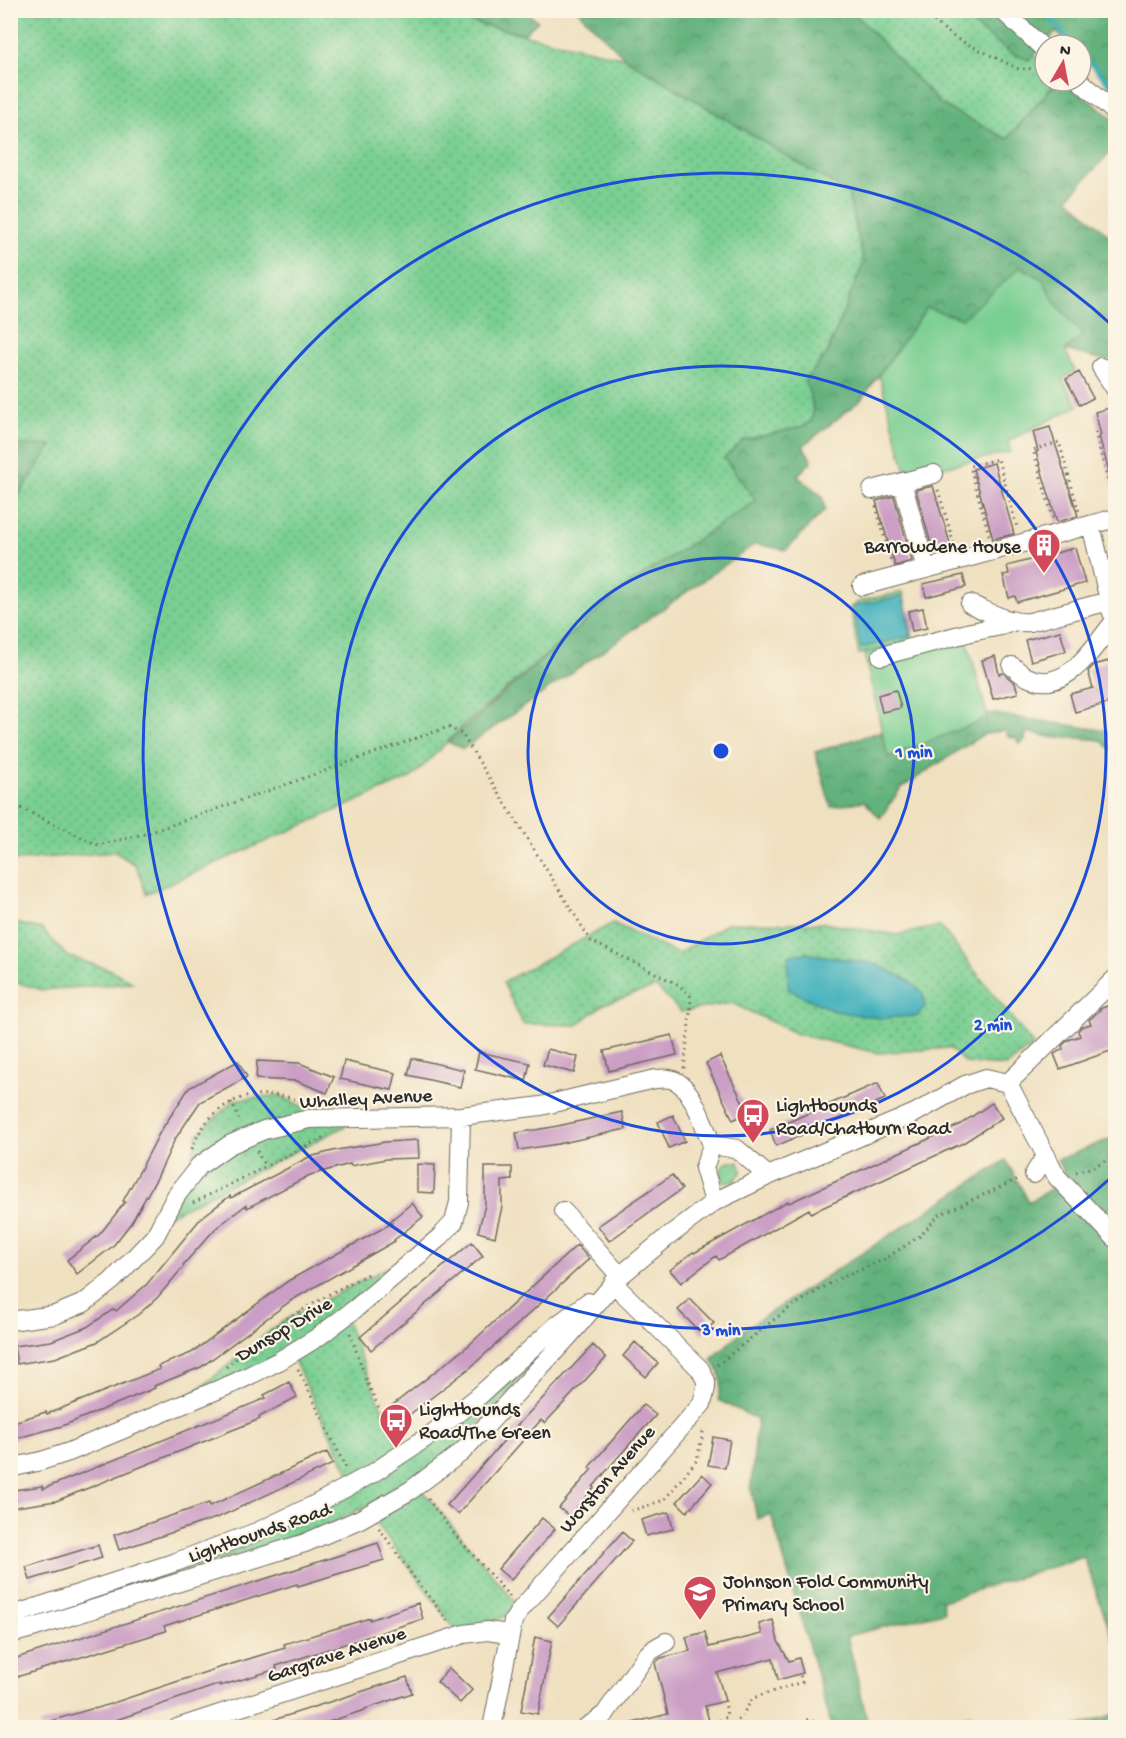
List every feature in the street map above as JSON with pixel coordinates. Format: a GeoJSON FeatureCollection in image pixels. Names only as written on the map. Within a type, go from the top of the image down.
{"type":"FeatureCollection","features":[{"type":"Feature","properties":{"kind":"street"},"geometry":{"type":"LineString","coordinates":[[1002,10],[1033,39]]}},
{"type":"Feature","properties":{"kind":"street"},"geometry":{"type":"LineString","coordinates":[[1093,93],[1116,113]]}},
{"type":"Feature","properties":{"kind":"street"},"geometry":{"type":"LineString","coordinates":[[1101,367],[1116,390]]}},
{"type":"Feature","properties":{"kind":"street"},"geometry":{"type":"LineString","coordinates":[[872,490],[934,474]]}},
{"type":"Feature","properties":{"kind":"street"},"geometry":{"type":"LineString","coordinates":[[902,482],[926,569]]}},
{"type":"Feature","properties":{"kind":"street"},"geometry":{"type":"LineString","coordinates":[[862,586],[1116,518]]}},
{"type":"Feature","properties":{"kind":"street"},"geometry":{"type":"LineString","coordinates":[[1012,666],[1040,681],[1066,676],[1115,626],[1087,526]]}},
{"type":"Feature","properties":{"kind":"street"},"geometry":{"type":"LineString","coordinates":[[970,604],[1012,622],[1030,622],[1109,601]]}},
{"type":"Feature","properties":{"kind":"street"},"geometry":{"type":"LineString","coordinates":[[881,656],[971,632],[1001,627],[1012,622]]}},
{"type":"Feature","properties":{"kind":"street"},"geometry":{"type":"LineString","coordinates":[[1116,978],[1008,1083],[1057,1177],[1116,1239]]}},
{"type":"Feature","properties":{"kind":"street","name":"Lightbounds Road"},"geometry":{"type":"LineString","coordinates":[[10,1616],[176,1562],[259,1531],[314,1505],[373,1473],[433,1433],[556,1326],[714,1202],[768,1176],[915,1113],[965,1085],[986,1078],[1008,1083]]}},
{"type":"Feature","properties":{"kind":"street","name":"Whalley Avenue"},"geometry":{"type":"LineString","coordinates":[[10,1321],[55,1315],[84,1303],[112,1281],[155,1236],[176,1196],[199,1167],[229,1145],[264,1130],[309,1119],[329,1125],[461,1116],[541,1106],[655,1079],[670,1079],[684,1087]]}},
{"type":"Feature","properties":{"kind":"street"},"geometry":{"type":"LineString","coordinates":[[684,1087],[712,1145],[704,1168],[714,1202]]}},
{"type":"Feature","properties":{"kind":"street","name":"Dunsop Drive"},"geometry":{"type":"LineString","coordinates":[[10,1468],[69,1452],[234,1383],[291,1354],[344,1317],[436,1241],[454,1222],[459,1202],[461,1116]]}},
{"type":"Feature","properties":{"kind":"street"},"geometry":{"type":"LineString","coordinates":[[712,1145],[737,1149],[768,1176]]}},
{"type":"Feature","properties":{"kind":"street"},"geometry":{"type":"LineString","coordinates":[[1034,1174],[1046,1155]]}},
{"type":"Feature","properties":{"kind":"street"},"geometry":{"type":"LineString","coordinates":[[562,1210],[617,1280],[696,1364],[703,1375]]}},
{"type":"Feature","properties":{"kind":"street","name":"Lightbounds Road"},"geometry":{"type":"LineString","coordinates":[[10,1634],[305,1543],[370,1514],[418,1485],[462,1452],[569,1336],[617,1280]]}},
{"type":"Feature","properties":{"kind":"street","name":"Worston Avenue"},"geometry":{"type":"LineString","coordinates":[[492,1728],[513,1621],[521,1609],[702,1404],[706,1388],[703,1375]]}},
{"type":"Feature","properties":{"kind":"street","name":"Gargrave Avenue"},"geometry":{"type":"LineString","coordinates":[[177,1728],[460,1636],[487,1631],[509,1634]]}},
{"type":"Feature","properties":{"kind":"street"},"geometry":{"type":"LineString","coordinates":[[585,1728],[605,1714],[645,1657],[666,1642]]}},
{"type":"Feature","properties":{"kind":"path"},"geometry":{"type":"LineString","coordinates":[[920,10],[955,38],[1019,69],[1033,68]]}},
{"type":"Feature","properties":{"kind":"path"},"geometry":{"type":"LineString","coordinates":[[1095,432],[1116,507]]}},
{"type":"Feature","properties":{"kind":"path"},"geometry":{"type":"LineString","coordinates":[[1058,534],[1033,450],[1059,442],[1087,526]]}},
{"type":"Feature","properties":{"kind":"path"},"geometry":{"type":"LineString","coordinates":[[993,551],[970,466],[998,459],[1021,543]]}},
{"type":"Feature","properties":{"kind":"path"},"geometry":{"type":"LineString","coordinates":[[934,474],[958,560]]}},
{"type":"Feature","properties":{"kind":"path"},"geometry":{"type":"LineString","coordinates":[[872,490],[895,577]]}},
{"type":"Feature","properties":{"kind":"path"},"geometry":{"type":"LineString","coordinates":[[10,803],[98,845],[149,833],[448,727],[462,734],[591,941],[679,986],[690,996],[684,1087]]}},
{"type":"Feature","properties":{"kind":"path"},"geometry":{"type":"LineString","coordinates":[[164,1218],[329,1125],[305,1103],[288,1097],[269,1094],[252,1095],[234,1100],[218,1109],[206,1121],[197,1136],[190,1154],[188,1180]]}},
{"type":"Feature","properties":{"kind":"path"},"geometry":{"type":"LineString","coordinates":[[1057,1177],[1093,1167],[1116,1155]]}},
{"type":"Feature","properties":{"kind":"path"},"geometry":{"type":"LineString","coordinates":[[703,1375],[785,1311],[834,1281],[885,1259],[920,1236],[939,1215],[1000,1186],[1034,1174]]}},
{"type":"Feature","properties":{"kind":"path"},"geometry":{"type":"LineString","coordinates":[[219,1372],[280,1323],[377,1269]]}},
{"type":"Feature","properties":{"kind":"path"},"geometry":{"type":"LineString","coordinates":[[344,1317],[367,1382],[401,1454]]}},
{"type":"Feature","properties":{"kind":"path"},"geometry":{"type":"LineString","coordinates":[[291,1354],[354,1483]]}},
{"type":"Feature","properties":{"kind":"path"},"geometry":{"type":"LineString","coordinates":[[627,1512],[664,1500],[697,1460],[705,1424]]}},
{"type":"Feature","properties":{"kind":"path"},"geometry":{"type":"LineString","coordinates":[[418,1485],[451,1530],[521,1609]]}},
{"type":"Feature","properties":{"kind":"path"},"geometry":{"type":"LineString","coordinates":[[370,1514],[418,1583],[460,1636]]}},
{"type":"Feature","properties":{"kind":"path"},"geometry":{"type":"LineString","coordinates":[[728,1728],[741,1717],[753,1698],[802,1682],[800,1674]]}},
{"type":"Feature","properties":{"kind":"path"},"geometry":{"type":"LineString","coordinates":[[715,1728],[713,1723],[727,1717],[725,1701]]}},
{"type":"Feature","properties":{"kind":"path"},"geometry":{"type":"LineString","coordinates":[[778,1728],[809,1719],[816,1723],[818,1728]]}},
{"type":"Feature","properties":{"kind":"green space"},"geometry":{"type":"Polygon","coordinates":[[[11,11],[422,11],[625,58],[848,193],[864,262],[827,353],[805,381],[812,401],[811,422],[801,427],[756,501],[625,587],[463,726],[412,777],[146,894],[136,865],[115,852],[11,861],[11,11]]]}},
{"type":"Feature","properties":{"kind":"green space"},"geometry":{"type":"Polygon","coordinates":[[[422,11],[525,11],[538,21],[524,34],[422,11]]]}},
{"type":"Feature","properties":{"kind":"green space"},"geometry":{"type":"Polygon","coordinates":[[[578,11],[852,11],[940,104],[1007,139],[1047,93],[1079,93],[1115,120],[1115,147],[1068,198],[1115,241],[1115,359],[1103,360],[1065,350],[1083,335],[1055,303],[1043,280],[962,319],[927,308],[861,400],[803,446],[812,461],[797,476],[822,496],[825,510],[786,550],[755,544],[463,749],[448,742],[625,587],[756,501],[724,458],[744,440],[801,427],[811,422],[812,401],[805,381],[827,353],[864,262],[848,193],[625,58],[578,11]]]}},
{"type":"Feature","properties":{"kind":"green space"},"geometry":{"type":"Polygon","coordinates":[[[852,11],[955,11],[1011,53],[1029,60],[1033,56],[1033,93],[1047,93],[1007,139],[940,104],[852,11]]]}},
{"type":"Feature","properties":{"kind":"green space"},"geometry":{"type":"Polygon","coordinates":[[[955,11],[1114,11],[1116,13],[1115,87],[1093,66],[1093,33],[1033,33],[1033,56],[1029,60],[1011,53],[955,11]]]}},
{"type":"Feature","properties":{"kind":"green space"},"geometry":{"type":"Polygon","coordinates":[[[1021,267],[1043,280],[1055,303],[1083,335],[1065,350],[1075,371],[1062,379],[1078,406],[1008,441],[1011,452],[907,475],[879,375],[927,308],[962,319],[1021,267]]]}},
{"type":"Feature","properties":{"kind":"green space"},"geometry":{"type":"Polygon","coordinates":[[[10,445],[52,445],[11,507],[10,445]]]}},
{"type":"Feature","properties":{"kind":"green space"},"geometry":{"type":"Polygon","coordinates":[[[903,592],[914,642],[859,654],[850,607],[860,601],[903,592]]]}},
{"type":"Feature","properties":{"kind":"green space"},"geometry":{"type":"Polygon","coordinates":[[[963,627],[987,713],[986,719],[888,757],[864,653],[914,642],[963,627]]]}},
{"type":"Feature","properties":{"kind":"green space"},"geometry":{"type":"Polygon","coordinates":[[[987,713],[1115,732],[1115,753],[1101,740],[1056,738],[1026,732],[1025,740],[1020,744],[1016,738],[1008,737],[1005,730],[982,735],[901,788],[880,818],[864,801],[831,807],[815,752],[882,731],[888,757],[986,719],[987,713]]]}},
{"type":"Feature","properties":{"kind":"green space"},"geometry":{"type":"Polygon","coordinates":[[[10,922],[42,929],[67,956],[111,970],[133,983],[42,990],[11,981],[10,922]]]}},
{"type":"Feature","properties":{"kind":"green space"},"geometry":{"type":"Polygon","coordinates":[[[613,923],[678,954],[727,923],[824,923],[897,935],[940,926],[1033,1045],[1006,1066],[965,1063],[949,1048],[878,1053],[797,1034],[732,1003],[681,1012],[656,987],[604,1004],[577,1025],[523,1024],[503,982],[613,923]],[[805,953],[908,980],[874,964],[805,953]]]}},
{"type":"Feature","properties":{"kind":"green space"},"geometry":{"type":"Polygon","coordinates":[[[279,1095],[325,1118],[363,1117],[164,1218],[188,1180],[197,1135],[234,1100],[279,1095]]]}},
{"type":"Feature","properties":{"kind":"green space"},"geometry":{"type":"Polygon","coordinates":[[[1115,1137],[1115,1645],[1084,1557],[942,1601],[944,1612],[847,1636],[869,1727],[832,1727],[771,1514],[757,1519],[751,1487],[757,1419],[718,1400],[721,1378],[712,1359],[743,1330],[1006,1160],[1029,1202],[1068,1179],[1057,1160],[1115,1137]]]}},
{"type":"Feature","properties":{"kind":"green space"},"geometry":{"type":"Polygon","coordinates":[[[728,1162],[739,1162],[742,1171],[735,1181],[725,1183],[721,1177],[722,1167],[728,1162]]]}},
{"type":"Feature","properties":{"kind":"green space"},"geometry":{"type":"Polygon","coordinates":[[[431,1245],[344,1317],[401,1454],[354,1483],[291,1354],[184,1401],[280,1323],[431,1245]]]}},
{"type":"Feature","properties":{"kind":"green space"},"geometry":{"type":"Polygon","coordinates":[[[564,1328],[567,1330],[452,1451],[419,1478],[332,1524],[18,1623],[18,1618],[353,1491],[564,1328]]]}},
{"type":"Feature","properties":{"kind":"green space"},"geometry":{"type":"Polygon","coordinates":[[[418,1485],[521,1609],[460,1636],[370,1514],[418,1485]]]}},
{"type":"Feature","properties":{"kind":"green space"},"geometry":{"type":"Polygon","coordinates":[[[970,1714],[973,1727],[916,1727],[970,1714]]]}},
{"type":"Feature","properties":{"kind":"green space"},"geometry":{"type":"Polygon","coordinates":[[[1115,1714],[1115,1727],[1074,1727],[1115,1714]]]}},
{"type":"Feature","properties":{"kind":"water"},"geometry":{"type":"Polygon","coordinates":[[[903,596],[911,636],[861,648],[853,608],[903,596]]]}},
{"type":"Feature","properties":{"kind":"water"},"geometry":{"type":"Polygon","coordinates":[[[805,953],[875,964],[908,980],[923,993],[925,1007],[917,1016],[881,1018],[834,1011],[788,989],[788,956],[805,953]]]}},
{"type":"Feature","properties":{"kind":"building"},"geometry":{"type":"Polygon","coordinates":[[[1079,372],[1093,398],[1080,405],[1066,379],[1079,372]]]}},
{"type":"Feature","properties":{"kind":"building"},"geometry":{"type":"Polygon","coordinates":[[[1113,407],[1116,419],[1116,481],[1112,482],[1095,412],[1113,407]]]}},
{"type":"Feature","properties":{"kind":"building"},"geometry":{"type":"Polygon","coordinates":[[[1050,427],[1078,516],[1057,522],[1036,452],[1038,451],[1033,432],[1050,427]]]}},
{"type":"Feature","properties":{"kind":"building"},"geometry":{"type":"Polygon","coordinates":[[[994,463],[1014,534],[993,539],[973,469],[994,463]]]}},
{"type":"Feature","properties":{"kind":"building"},"geometry":{"type":"Polygon","coordinates":[[[933,486],[952,550],[934,555],[916,490],[933,486]]]}},
{"type":"Feature","properties":{"kind":"building"},"geometry":{"type":"Polygon","coordinates":[[[894,496],[912,561],[895,566],[876,501],[894,496]]]}},
{"type":"Feature","properties":{"kind":"building","name":"Barrowdene House"},"geometry":{"type":"Polygon","coordinates":[[[1075,548],[1085,583],[1017,602],[1015,596],[1009,598],[1003,575],[1009,574],[1007,566],[1075,548]]]}},
{"type":"Feature","properties":{"kind":"building"},"geometry":{"type":"Polygon","coordinates":[[[963,575],[966,587],[926,597],[923,584],[963,575]]]}},
{"type":"Feature","properties":{"kind":"building"},"geometry":{"type":"Polygon","coordinates":[[[923,608],[927,628],[912,631],[908,611],[923,608]]]}},
{"type":"Feature","properties":{"kind":"building"},"geometry":{"type":"Polygon","coordinates":[[[1060,631],[1066,651],[1031,661],[1025,640],[1060,631]]]}},
{"type":"Feature","properties":{"kind":"building"},"geometry":{"type":"Polygon","coordinates":[[[995,656],[999,674],[1003,673],[1015,683],[1018,693],[993,699],[982,660],[995,656]]]}},
{"type":"Feature","properties":{"kind":"building"},"geometry":{"type":"Polygon","coordinates":[[[1109,661],[1116,687],[1116,701],[1075,712],[1070,694],[1093,688],[1088,671],[1094,665],[1109,661]]]}},
{"type":"Feature","properties":{"kind":"building"},"geometry":{"type":"Polygon","coordinates":[[[896,690],[901,708],[882,712],[878,695],[896,690]]]}},
{"type":"Feature","properties":{"kind":"building"},"geometry":{"type":"Polygon","coordinates":[[[1110,1005],[1116,1021],[1116,1030],[1112,1032],[1116,1049],[1060,1069],[1054,1054],[1063,1049],[1062,1046],[1068,1040],[1080,1036],[1078,1031],[1081,1027],[1091,1024],[1089,1020],[1102,1008],[1110,1005]]]}},
{"type":"Feature","properties":{"kind":"building"},"geometry":{"type":"Polygon","coordinates":[[[672,1035],[677,1055],[609,1071],[604,1051],[672,1035]]]}},
{"type":"Feature","properties":{"kind":"building"},"geometry":{"type":"Polygon","coordinates":[[[548,1049],[578,1057],[574,1073],[543,1065],[548,1049]]]}},
{"type":"Feature","properties":{"kind":"building"},"geometry":{"type":"Polygon","coordinates":[[[479,1052],[530,1063],[526,1081],[475,1069],[479,1052]]]}},
{"type":"Feature","properties":{"kind":"building"},"geometry":{"type":"Polygon","coordinates":[[[720,1056],[748,1113],[733,1120],[706,1063],[720,1056]]]}},
{"type":"Feature","properties":{"kind":"building"},"geometry":{"type":"Polygon","coordinates":[[[412,1058],[464,1070],[460,1087],[408,1075],[412,1058]]]}},
{"type":"Feature","properties":{"kind":"building"},"geometry":{"type":"Polygon","coordinates":[[[238,1061],[247,1077],[200,1102],[175,1139],[157,1178],[131,1223],[113,1246],[77,1274],[67,1260],[100,1234],[125,1202],[123,1201],[160,1132],[189,1088],[238,1061]]]}},
{"type":"Feature","properties":{"kind":"building"},"geometry":{"type":"Polygon","coordinates":[[[257,1061],[299,1063],[334,1077],[327,1093],[297,1081],[256,1079],[257,1061]]]}},
{"type":"Feature","properties":{"kind":"building"},"geometry":{"type":"Polygon","coordinates":[[[344,1061],[396,1073],[392,1090],[340,1079],[344,1061]]]}},
{"type":"Feature","properties":{"kind":"building"},"geometry":{"type":"Polygon","coordinates":[[[878,1083],[885,1099],[776,1146],[770,1130],[878,1083]]]}},
{"type":"Feature","properties":{"kind":"building"},"geometry":{"type":"Polygon","coordinates":[[[992,1103],[1002,1118],[963,1143],[811,1213],[809,1209],[719,1260],[716,1256],[681,1283],[670,1270],[693,1252],[788,1201],[789,1203],[959,1125],[992,1103]]]}},
{"type":"Feature","properties":{"kind":"building"},"geometry":{"type":"Polygon","coordinates":[[[622,1112],[626,1129],[519,1150],[516,1133],[622,1112]]]}},
{"type":"Feature","properties":{"kind":"building"},"geometry":{"type":"Polygon","coordinates":[[[673,1115],[685,1141],[669,1148],[658,1122],[673,1115]]]}},
{"type":"Feature","properties":{"kind":"building"},"geometry":{"type":"Polygon","coordinates":[[[418,1140],[419,1158],[386,1159],[351,1166],[350,1164],[310,1175],[247,1208],[246,1205],[215,1229],[158,1297],[139,1314],[97,1342],[55,1358],[17,1364],[14,1346],[51,1341],[87,1327],[114,1309],[116,1311],[147,1284],[201,1218],[230,1196],[231,1198],[309,1157],[385,1142],[418,1140]]]}},
{"type":"Feature","properties":{"kind":"building"},"geometry":{"type":"Polygon","coordinates":[[[417,1164],[435,1165],[434,1193],[417,1192],[417,1164]]]}},
{"type":"Feature","properties":{"kind":"building"},"geometry":{"type":"Polygon","coordinates":[[[485,1167],[512,1167],[512,1180],[502,1181],[502,1207],[495,1237],[478,1232],[485,1205],[485,1167]]]}},
{"type":"Feature","properties":{"kind":"building"},"geometry":{"type":"Polygon","coordinates":[[[672,1175],[682,1189],[609,1241],[598,1226],[672,1175]]]}},
{"type":"Feature","properties":{"kind":"building"},"geometry":{"type":"Polygon","coordinates":[[[412,1203],[423,1217],[395,1241],[292,1300],[201,1367],[62,1426],[10,1440],[10,1423],[46,1412],[47,1414],[160,1369],[158,1366],[191,1353],[288,1281],[392,1223],[390,1221],[412,1203]]]}},
{"type":"Feature","properties":{"kind":"building"},"geometry":{"type":"Polygon","coordinates":[[[472,1242],[483,1256],[371,1350],[360,1337],[472,1242]]]}},
{"type":"Feature","properties":{"kind":"building"},"geometry":{"type":"Polygon","coordinates":[[[577,1245],[589,1259],[471,1367],[400,1422],[389,1408],[469,1345],[577,1245]]]}},
{"type":"Feature","properties":{"kind":"building"},"geometry":{"type":"Polygon","coordinates":[[[690,1299],[714,1323],[702,1334],[678,1310],[690,1299]]]}},
{"type":"Feature","properties":{"kind":"building"},"geometry":{"type":"Polygon","coordinates":[[[635,1342],[658,1363],[646,1377],[623,1356],[635,1342]]]}},
{"type":"Feature","properties":{"kind":"building"},"geometry":{"type":"Polygon","coordinates":[[[593,1345],[606,1358],[545,1423],[541,1420],[458,1514],[447,1505],[524,1418],[593,1345]]]}},
{"type":"Feature","properties":{"kind":"building"},"geometry":{"type":"Polygon","coordinates":[[[289,1382],[297,1397],[259,1417],[260,1419],[56,1501],[10,1508],[10,1502],[16,1500],[14,1490],[42,1486],[43,1489],[266,1398],[264,1395],[289,1382]]]}},
{"type":"Feature","properties":{"kind":"building"},"geometry":{"type":"Polygon","coordinates":[[[643,1405],[656,1415],[569,1516],[559,1508],[592,1469],[589,1467],[643,1405]]]}},
{"type":"Feature","properties":{"kind":"building"},"geometry":{"type":"Polygon","coordinates":[[[713,1437],[730,1440],[725,1468],[708,1465],[713,1437]]]}},
{"type":"Feature","properties":{"kind":"building"},"geometry":{"type":"Polygon","coordinates":[[[327,1452],[333,1464],[219,1517],[119,1550],[114,1535],[209,1503],[210,1506],[327,1452]]]}},
{"type":"Feature","properties":{"kind":"building"},"geometry":{"type":"Polygon","coordinates":[[[702,1474],[712,1483],[687,1512],[677,1502],[702,1474]]]}},
{"type":"Feature","properties":{"kind":"building"},"geometry":{"type":"Polygon","coordinates":[[[669,1512],[673,1529],[646,1536],[641,1520],[669,1512]]]}},
{"type":"Feature","properties":{"kind":"building"},"geometry":{"type":"Polygon","coordinates":[[[542,1518],[555,1529],[511,1580],[498,1569],[542,1518]]]}},
{"type":"Feature","properties":{"kind":"building"},"geometry":{"type":"Polygon","coordinates":[[[622,1532],[632,1541],[558,1626],[548,1617],[622,1532]]]}},
{"type":"Feature","properties":{"kind":"building"},"geometry":{"type":"Polygon","coordinates":[[[378,1543],[384,1560],[298,1586],[297,1584],[164,1626],[166,1631],[10,1679],[10,1660],[378,1543]]]}},
{"type":"Feature","properties":{"kind":"building"},"geometry":{"type":"Polygon","coordinates":[[[98,1545],[102,1558],[30,1580],[26,1567],[98,1545]]]}},
{"type":"Feature","properties":{"kind":"building"},"geometry":{"type":"Polygon","coordinates":[[[418,1603],[423,1619],[276,1666],[277,1669],[220,1686],[220,1684],[93,1728],[41,1728],[40,1724],[95,1709],[285,1648],[284,1644],[370,1618],[370,1620],[418,1603]]]}},
{"type":"Feature","properties":{"kind":"building"},"geometry":{"type":"Polygon","coordinates":[[[773,1620],[778,1641],[789,1661],[799,1658],[803,1673],[778,1680],[773,1658],[717,1673],[725,1701],[705,1706],[711,1728],[633,1728],[632,1723],[668,1714],[655,1663],[661,1658],[690,1651],[686,1637],[705,1632],[709,1647],[762,1634],[759,1624],[773,1620]]]}},
{"type":"Feature","properties":{"kind":"building"},"geometry":{"type":"Polygon","coordinates":[[[535,1637],[552,1641],[538,1714],[521,1711],[535,1637]]]}},
{"type":"Feature","properties":{"kind":"building"},"geometry":{"type":"Polygon","coordinates":[[[449,1668],[472,1690],[460,1703],[437,1682],[449,1668]]]}},
{"type":"Feature","properties":{"kind":"building"},"geometry":{"type":"Polygon","coordinates":[[[407,1677],[412,1693],[365,1710],[310,1728],[258,1728],[258,1725],[407,1677]]]}},
{"type":"Feature","properties":{"kind":"waterway"},"geometry":{"type":"LineString","coordinates":[[1043,10],[1063,33]]}},
{"type":"Feature","properties":{"kind":"waterway"},"geometry":{"type":"LineString","coordinates":[[1093,66],[1116,91]]}},
{"type":"Feature","properties":{"kind":"place","name":"Barrowdene House"},"geometry":{"type":"Point","coordinates":[1044,574]}},
{"type":"Feature","properties":{"kind":"place","name":"Lightbounds Road/Chatburn Road"},"geometry":{"type":"Point","coordinates":[753,1144]}},
{"type":"Feature","properties":{"kind":"place","name":"Lightbounds Road/The Green"},"geometry":{"type":"Point","coordinates":[396,1449]}},
{"type":"Feature","properties":{"kind":"place","name":"Johnson Fold Community Primary School"},"geometry":{"type":"Point","coordinates":[700,1621]}}]}
